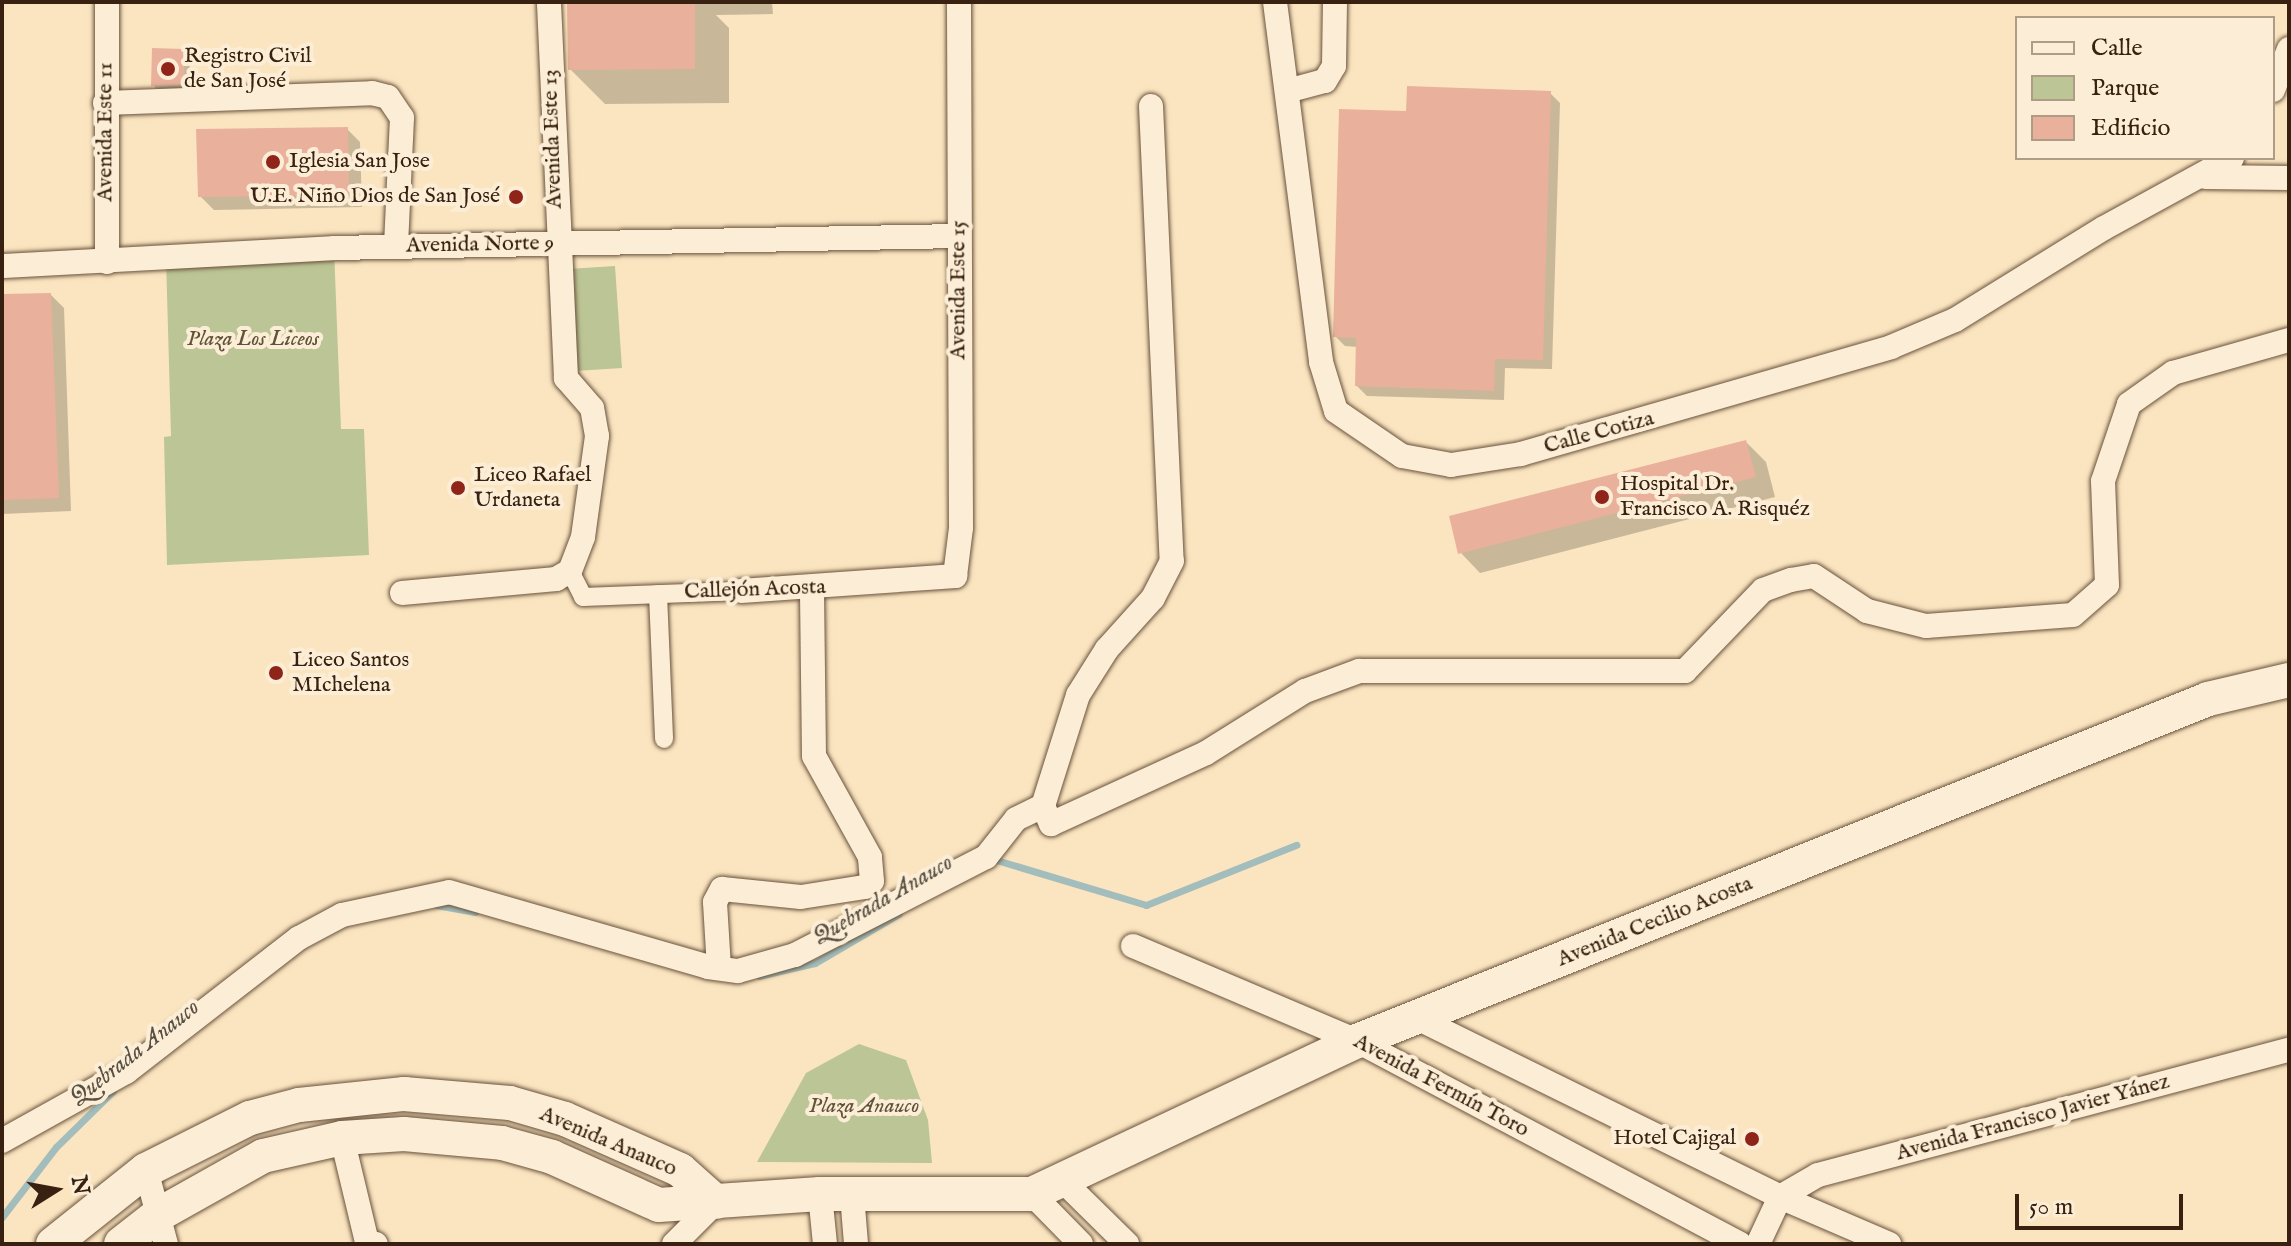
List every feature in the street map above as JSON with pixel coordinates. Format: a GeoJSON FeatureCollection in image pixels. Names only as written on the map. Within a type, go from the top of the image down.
{"type":"FeatureCollection","features":[{"type":"Feature","properties":{"kind":"main road","name":"Avenida Cecilio Acosta"},"geometry":{"type":"LineString","coordinates":[[1032,1194],[1357,1041],[2208,699],[2289,680]]}},
{"type":"Feature","properties":{"kind":"main road","name":"Avenida Anauco"},"geometry":{"type":"LineString","coordinates":[[53,1244],[146,1170],[250,1118],[299,1105],[404,1094],[456,1096],[565,1119],[680,1170],[716,1202]]}},
{"type":"Feature","properties":{"kind":"main road","name":"Avenida Anauco"},"geometry":{"type":"LineString","coordinates":[[121,1244],[162,1230],[263,1156],[342,1138],[404,1134],[502,1143],[552,1157],[659,1205],[836,1195],[1032,1194]]}},
{"type":"Feature","properties":{"kind":"street","name":"Avenida Este 11"},"geometry":{"type":"LineString","coordinates":[[107,2],[107,262]]}},
{"type":"Feature","properties":{"kind":"street","name":"Avenida Este 13"},"geometry":{"type":"LineString","coordinates":[[549,2],[556,244],[566,378],[592,408],[597,436],[583,537],[570,571]]}},
{"type":"Feature","properties":{"kind":"street","name":"Avenida Este 15"},"geometry":{"type":"LineString","coordinates":[[955,576],[961,528],[959,2]]}},
{"type":"Feature","properties":{"kind":"street","name":"Calle Cotiza"},"geometry":{"type":"LineString","coordinates":[[1275,2],[1321,362],[1336,411],[1402,456],[1451,465],[1536,450],[1891,347],[1955,320],[2104,228],[2204,177],[2229,160]]}},
{"type":"Feature","properties":{"kind":"street"},"geometry":{"type":"LineString","coordinates":[[1287,91],[1325,81],[1334,66],[1335,2]]}},
{"type":"Feature","properties":{"kind":"street"},"geometry":{"type":"LineString","coordinates":[[2275,85],[2289,49]]}},
{"type":"Feature","properties":{"kind":"street"},"geometry":{"type":"LineString","coordinates":[[105,103],[372,93],[388,97],[402,118],[396,247]]}},
{"type":"Feature","properties":{"kind":"street"},"geometry":{"type":"LineString","coordinates":[[1151,106],[1172,561],[1153,598],[1107,649],[1078,695],[1043,806],[1051,824],[1206,753],[1305,691],[1359,671],[1685,671],[1763,590],[1803,578],[1814,576],[1840,589],[1867,611],[1926,626],[2073,615],[2107,585],[2103,481],[2129,404],[2173,373],[2289,340]]}},
{"type":"Feature","properties":{"kind":"street"},"geometry":{"type":"LineString","coordinates":[[2204,177],[2289,178]]}},
{"type":"Feature","properties":{"kind":"street","name":"Avenida Norte 9"},"geometry":{"type":"LineString","coordinates":[[2,266],[396,247],[959,236]]}},
{"type":"Feature","properties":{"kind":"street"},"geometry":{"type":"LineString","coordinates":[[402,593],[526,584],[556,579],[570,571]]}},
{"type":"Feature","properties":{"kind":"street","name":"Callejón Acosta"},"geometry":{"type":"LineString","coordinates":[[570,571],[583,597],[812,589],[955,576]]}},
{"type":"Feature","properties":{"kind":"street"},"geometry":{"type":"LineString","coordinates":[[719,968],[715,902],[722,889],[801,897],[865,887],[872,881],[870,857],[814,756],[812,589]]}},
{"type":"Feature","properties":{"kind":"street"},"geometry":{"type":"LineString","coordinates":[[658,594],[664,739]]}},
{"type":"Feature","properties":{"kind":"street"},"geometry":{"type":"LineString","coordinates":[[2,1141],[126,1072],[321,923],[426,895],[470,897],[719,968],[764,966],[821,944],[986,857],[1016,819],[1043,806]]}},
{"type":"Feature","properties":{"kind":"street","name":"Avenida Fermín Toro"},"geometry":{"type":"LineString","coordinates":[[1133,946],[1357,1041],[1740,1244]]}},
{"type":"Feature","properties":{"kind":"street"},"geometry":{"type":"LineString","coordinates":[[1417,1018],[1780,1197],[1889,1244]]}},
{"type":"Feature","properties":{"kind":"street","name":"Avenida Francisco Javier Yánez"},"geometry":{"type":"LineString","coordinates":[[1780,1197],[1818,1175],[2289,1050]]}},
{"type":"Feature","properties":{"kind":"street"},"geometry":{"type":"LineString","coordinates":[[342,1138],[370,1243]]}},
{"type":"Feature","properties":{"kind":"street"},"geometry":{"type":"LineString","coordinates":[[146,1170],[162,1230]]}},
{"type":"Feature","properties":{"kind":"street"},"geometry":{"type":"LineString","coordinates":[[1063,1181],[1127,1244]]}},
{"type":"Feature","properties":{"kind":"street"},"geometry":{"type":"LineString","coordinates":[[1032,1194],[1081,1244]]}},
{"type":"Feature","properties":{"kind":"street"},"geometry":{"type":"LineString","coordinates":[[825,1244],[836,1195]]}},
{"type":"Feature","properties":{"kind":"street"},"geometry":{"type":"LineString","coordinates":[[836,1195],[856,1244]]}},
{"type":"Feature","properties":{"kind":"street"},"geometry":{"type":"LineString","coordinates":[[1758,1244],[1780,1197]]}},
{"type":"Feature","properties":{"kind":"street"},"geometry":{"type":"LineString","coordinates":[[674,1244],[716,1202]]}},
{"type":"Feature","properties":{"kind":"street"},"geometry":{"type":"LineString","coordinates":[[693,1244],[716,1202]]}},
{"type":"Feature","properties":{"kind":"green space","name":"Plaza Los Liceos"},"geometry":{"type":"Polygon","coordinates":[[[334,248],[341,429],[364,429],[369,555],[167,565],[164,437],[171,436],[166,258],[334,248]]]}},
{"type":"Feature","properties":{"kind":"green space"},"geometry":{"type":"Polygon","coordinates":[[[615,266],[622,368],[575,371],[568,269],[615,266]]]}},
{"type":"Feature","properties":{"kind":"green space","name":"Plaza Anauco"},"geometry":{"type":"Polygon","coordinates":[[[859,1044],[906,1060],[928,1120],[932,1163],[757,1162],[806,1073],[859,1044]]]}},
{"type":"Feature","properties":{"kind":"building"},"geometry":{"type":"Polygon","coordinates":[[[567,2],[695,2],[695,69],[568,70],[567,2]]]}},
{"type":"Feature","properties":{"kind":"building","name":"Registro Civil de San José"},"geometry":{"type":"Polygon","coordinates":[[[152,48],[184,49],[184,85],[151,86],[152,48]]]}},
{"type":"Feature","properties":{"kind":"building"},"geometry":{"type":"Polygon","coordinates":[[[1407,86],[1551,91],[1543,360],[1495,359],[1494,391],[1355,386],[1356,338],[1333,337],[1339,109],[1406,111],[1407,86]]]}},
{"type":"Feature","properties":{"kind":"building","name":"Iglesia San Jose"},"geometry":{"type":"Polygon","coordinates":[[[348,127],[349,195],[198,197],[196,129],[348,127]]]}},
{"type":"Feature","properties":{"kind":"building"},"geometry":{"type":"Polygon","coordinates":[[[51,293],[59,498],[2,500],[2,294],[51,293]]]}},
{"type":"Feature","properties":{"kind":"building","name":"Hospital Dr. Francisco A. Risquéz"},"geometry":{"type":"Polygon","coordinates":[[[1746,440],[1756,477],[1458,554],[1449,516],[1746,440]]]}},
{"type":"Feature","properties":{"kind":"waterway","name":"Quebrada Anauco"},"geometry":{"type":"LineString","coordinates":[[993,859],[1146,905],[1296,845]]}},
{"type":"Feature","properties":{"kind":"waterway","name":"Quebrada Anauco"},"geometry":{"type":"LineString","coordinates":[[436,905],[475,912]]}},
{"type":"Feature","properties":{"kind":"waterway","name":"Quebrada Anauco"},"geometry":{"type":"LineString","coordinates":[[759,976],[815,963],[899,914]]}},
{"type":"Feature","properties":{"kind":"waterway","name":"Quebrada Anauco"},"geometry":{"type":"LineString","coordinates":[[2,1217],[56,1147],[113,1091]]}},
{"type":"Feature","properties":{"kind":"place","name":"Registro Civil de San José"},"geometry":{"type":"Point","coordinates":[168,69]}},
{"type":"Feature","properties":{"kind":"place","name":"Iglesia San Jose"},"geometry":{"type":"Point","coordinates":[273,162]}},
{"type":"Feature","properties":{"kind":"place","name":"U.E. Niño Dios de San José"},"geometry":{"type":"Point","coordinates":[516,197]}},
{"type":"Feature","properties":{"kind":"place","name":"Liceo Rafael Urdaneta"},"geometry":{"type":"Point","coordinates":[458,488]}},
{"type":"Feature","properties":{"kind":"place","name":"Hospital Dr. Francisco A. Risquéz"},"geometry":{"type":"Point","coordinates":[1602,497]}},
{"type":"Feature","properties":{"kind":"place","name":"Liceo Santos MIchelena"},"geometry":{"type":"Point","coordinates":[276,673]}},
{"type":"Feature","properties":{"kind":"place","name":"Hotel Cajigal"},"geometry":{"type":"Point","coordinates":[1752,1139]}}]}
